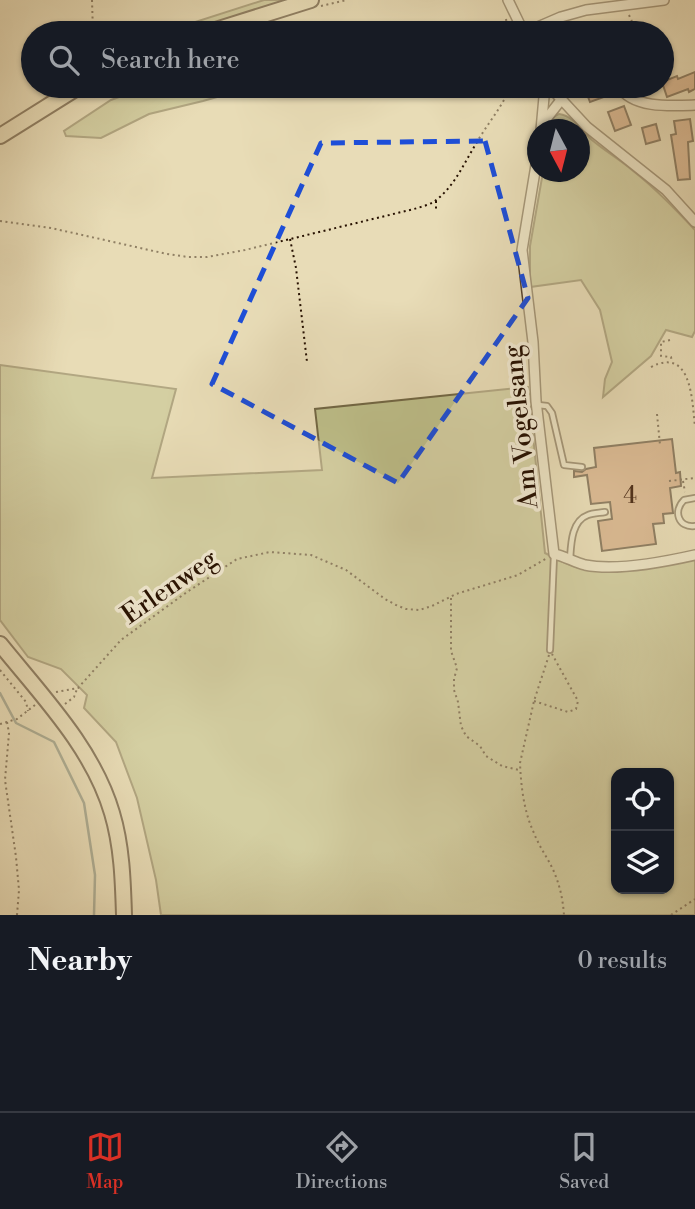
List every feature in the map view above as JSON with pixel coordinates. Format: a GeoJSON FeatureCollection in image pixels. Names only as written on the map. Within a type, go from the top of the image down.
{"type":"FeatureCollection","features":[{"type":"Feature","properties":{"kind":"main road"},"geometry":{"type":"LineString","coordinates":[[244,21],[311,0]]}},
{"type":"Feature","properties":{"kind":"main road"},"geometry":{"type":"LineString","coordinates":[[0,136],[61,98]]}},
{"type":"Feature","properties":{"kind":"main road"},"geometry":{"type":"LineString","coordinates":[[0,644],[84,751],[100,781],[113,814],[119,849],[124,915]]}},
{"type":"Feature","properties":{"kind":"street"},"geometry":{"type":"LineString","coordinates":[[508,0],[518,21]]}},
{"type":"Feature","properties":{"kind":"street"},"geometry":{"type":"LineString","coordinates":[[552,21],[586,9],[663,0]]}},
{"type":"Feature","properties":{"kind":"street"},"geometry":{"type":"LineString","coordinates":[[543,119],[546,98]]}},
{"type":"Feature","properties":{"kind":"street"},"geometry":{"type":"LineString","coordinates":[[633,98],[658,106],[695,105]]}},
{"type":"Feature","properties":{"kind":"street"},"geometry":{"type":"LineString","coordinates":[[548,119],[561,100],[587,127],[666,190],[695,222]]}},
{"type":"Feature","properties":{"kind":"street","name":"Am Vogelsang"},"geometry":{"type":"LineString","coordinates":[[533,182],[522,250],[554,554]]}},
{"type":"Feature","properties":{"kind":"street"},"geometry":{"type":"LineString","coordinates":[[554,554],[586,565],[605,567],[695,555]]}},
{"type":"Feature","properties":{"kind":"lane"},"geometry":{"type":"LineString","coordinates":[[537,405],[547,406],[552,413],[564,465],[582,467]]}},
{"type":"Feature","properties":{"kind":"lane"},"geometry":{"type":"LineString","coordinates":[[695,498],[686,499],[678,508],[679,519],[683,524],[695,526]]}},
{"type":"Feature","properties":{"kind":"lane"},"geometry":{"type":"LineString","coordinates":[[570,560],[572,535],[578,524],[588,515],[606,512]]}},
{"type":"Feature","properties":{"kind":"lane"},"geometry":{"type":"LineString","coordinates":[[550,650],[554,554]]}},
{"type":"Feature","properties":{"kind":"path"},"geometry":{"type":"LineString","coordinates":[[92,0],[93,21]]}},
{"type":"Feature","properties":{"kind":"path"},"geometry":{"type":"LineString","coordinates":[[625,4],[632,21]]}},
{"type":"Feature","properties":{"kind":"path"},"geometry":{"type":"LineString","coordinates":[[0,221],[51,228],[167,254],[207,257],[415,209],[436,200],[448,188],[506,98]]}},
{"type":"Feature","properties":{"kind":"path"},"geometry":{"type":"LineString","coordinates":[[436,200],[436,212]]}},
{"type":"Feature","properties":{"kind":"path"},"geometry":{"type":"LineString","coordinates":[[290,238],[307,362]]}},
{"type":"Feature","properties":{"kind":"path"},"geometry":{"type":"LineString","coordinates":[[670,340],[662,342],[661,356],[671,357],[672,363]]}},
{"type":"Feature","properties":{"kind":"path"},"geometry":{"type":"LineString","coordinates":[[651,367],[668,362],[686,373],[694,406],[695,427]]}},
{"type":"Feature","properties":{"kind":"path"},"geometry":{"type":"LineString","coordinates":[[657,414],[660,445]]}},
{"type":"Feature","properties":{"kind":"path"},"geometry":{"type":"LineString","coordinates":[[669,481],[695,478]]}},
{"type":"Feature","properties":{"kind":"path"},"geometry":{"type":"LineString","coordinates":[[683,480],[686,499]]}},
{"type":"Feature","properties":{"kind":"path","name":"Erlenweg"},"geometry":{"type":"LineString","coordinates":[[54,710],[74,697],[78,688],[121,640],[237,559],[270,552],[311,555],[346,570],[385,599],[406,609],[419,610],[518,575],[554,554]]}},
{"type":"Feature","properties":{"kind":"path"},"geometry":{"type":"LineString","coordinates":[[451,597],[451,651],[457,663],[454,690],[461,726],[466,736],[480,746],[486,757],[502,766],[520,770]]}},
{"type":"Feature","properties":{"kind":"path"},"geometry":{"type":"LineString","coordinates":[[550,650],[534,701],[520,770],[524,802],[532,831],[556,875],[564,915]]}},
{"type":"Feature","properties":{"kind":"path"},"geometry":{"type":"LineString","coordinates":[[534,701],[568,712],[576,709],[578,701],[550,650]]}},
{"type":"Feature","properties":{"kind":"path"},"geometry":{"type":"LineString","coordinates":[[0,670],[26,702],[28,711]]}},
{"type":"Feature","properties":{"kind":"path"},"geometry":{"type":"LineString","coordinates":[[50,693],[78,688]]}},
{"type":"Feature","properties":{"kind":"path"},"geometry":{"type":"LineString","coordinates":[[0,724],[17,719],[38,702]]}},
{"type":"Feature","properties":{"kind":"path"},"geometry":{"type":"LineString","coordinates":[[7,722],[9,733],[5,780],[19,890],[18,915]]}},
{"type":"Feature","properties":{"kind":"path"},"geometry":{"type":"LineString","coordinates":[[671,915],[695,899]]}},
{"type":"Feature","properties":{"kind":"highlighted area"},"geometry":{"type":"Polygon","coordinates":[[[485,141],[528,298],[398,483],[212,384],[321,143],[485,141]]]}},
{"type":"Feature","properties":{"kind":"green space"},"geometry":{"type":"Polygon","coordinates":[[[264,0],[289,0],[223,21],[198,21],[264,0]]]}},
{"type":"Feature","properties":{"kind":"green space"},"geometry":{"type":"Polygon","coordinates":[[[214,98],[149,114],[101,138],[66,136],[64,131],[111,100],[214,98]]]}},
{"type":"Feature","properties":{"kind":"green space"},"geometry":{"type":"Polygon","coordinates":[[[559,114],[570,119],[552,119],[559,114]]]}},
{"type":"Feature","properties":{"kind":"green space"},"geometry":{"type":"Polygon","coordinates":[[[590,138],[640,177],[695,230],[695,331],[692,337],[666,330],[651,356],[603,397],[605,379],[612,362],[600,310],[581,280],[530,287],[530,246],[541,182],[590,182],[590,138]]]}},
{"type":"Feature","properties":{"kind":"green space"},"geometry":{"type":"Polygon","coordinates":[[[0,365],[176,389],[152,478],[322,470],[315,409],[528,387],[545,553],[580,568],[607,571],[695,558],[695,915],[161,915],[156,880],[137,798],[116,742],[84,708],[87,695],[61,669],[28,657],[0,620],[0,365]]]}},
{"type":"Feature","properties":{"kind":"building"},"geometry":{"type":"Polygon","coordinates":[[[695,72],[695,89],[674,94],[674,77],[677,76],[678,79],[695,72]]]}},
{"type":"Feature","properties":{"kind":"building"},"geometry":{"type":"Polygon","coordinates":[[[624,106],[631,125],[615,131],[608,112],[624,106]]]}},
{"type":"Feature","properties":{"kind":"building"},"geometry":{"type":"Polygon","coordinates":[[[690,119],[693,141],[688,142],[690,179],[678,180],[671,135],[676,134],[674,121],[690,119]]]}},
{"type":"Feature","properties":{"kind":"building"},"geometry":{"type":"Polygon","coordinates":[[[656,124],[660,140],[646,144],[642,128],[656,124]]]}},
{"type":"Feature","properties":{"kind":"building"},"geometry":{"type":"Polygon","coordinates":[[[672,439],[676,473],[680,472],[681,486],[670,488],[673,513],[663,514],[664,523],[653,524],[656,544],[602,551],[598,521],[612,519],[610,502],[591,504],[587,475],[574,477],[574,471],[582,472],[596,467],[594,448],[672,439]]]}},
{"type":"Feature","properties":{"kind":"waterway"},"geometry":{"type":"LineString","coordinates":[[0,693],[16,723],[54,742],[84,803],[95,875],[94,915]]}}]}
